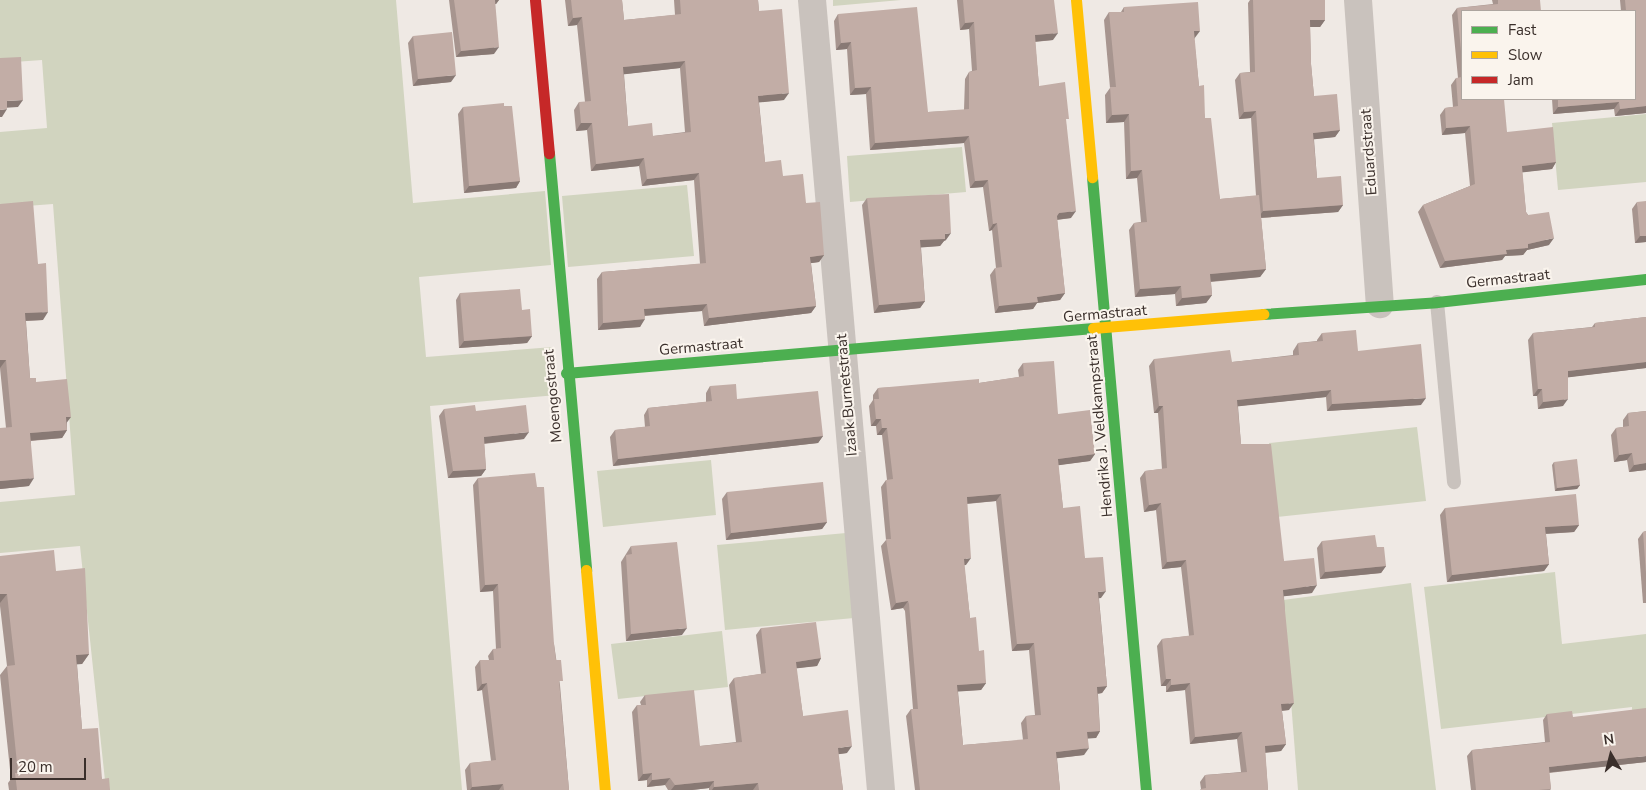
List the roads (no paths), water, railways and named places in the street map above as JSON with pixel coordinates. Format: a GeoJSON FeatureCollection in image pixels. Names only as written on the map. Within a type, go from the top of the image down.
{"type":"FeatureCollection","features":[{"type":"Feature","properties":{"kind":"street","name":"Moengostraat"},"geometry":{"type":"LineString","coordinates":[[535,0],[566,373],[605,790]]}},
{"type":"Feature","properties":{"kind":"street","name":"Izaak Burnetstraat"},"geometry":{"type":"LineString","coordinates":[[812,0],[881,790]]}},
{"type":"Feature","properties":{"kind":"street","name":"Hendrika J. Veldkampstraat"},"geometry":{"type":"LineString","coordinates":[[1076,0],[1107,330],[1146,790]]}},
{"type":"Feature","properties":{"kind":"street","name":"Eduardstraat"},"geometry":{"type":"LineString","coordinates":[[1358,0],[1380,304]]}},
{"type":"Feature","properties":{"kind":"street","name":"Germastraat"},"geometry":{"type":"LineString","coordinates":[[566,373],[1107,330],[1380,304],[1437,302],[1646,279]]}},
{"type":"Feature","properties":{"kind":"lane"},"geometry":{"type":"LineString","coordinates":[[1437,302],[1454,482]]}}]}
